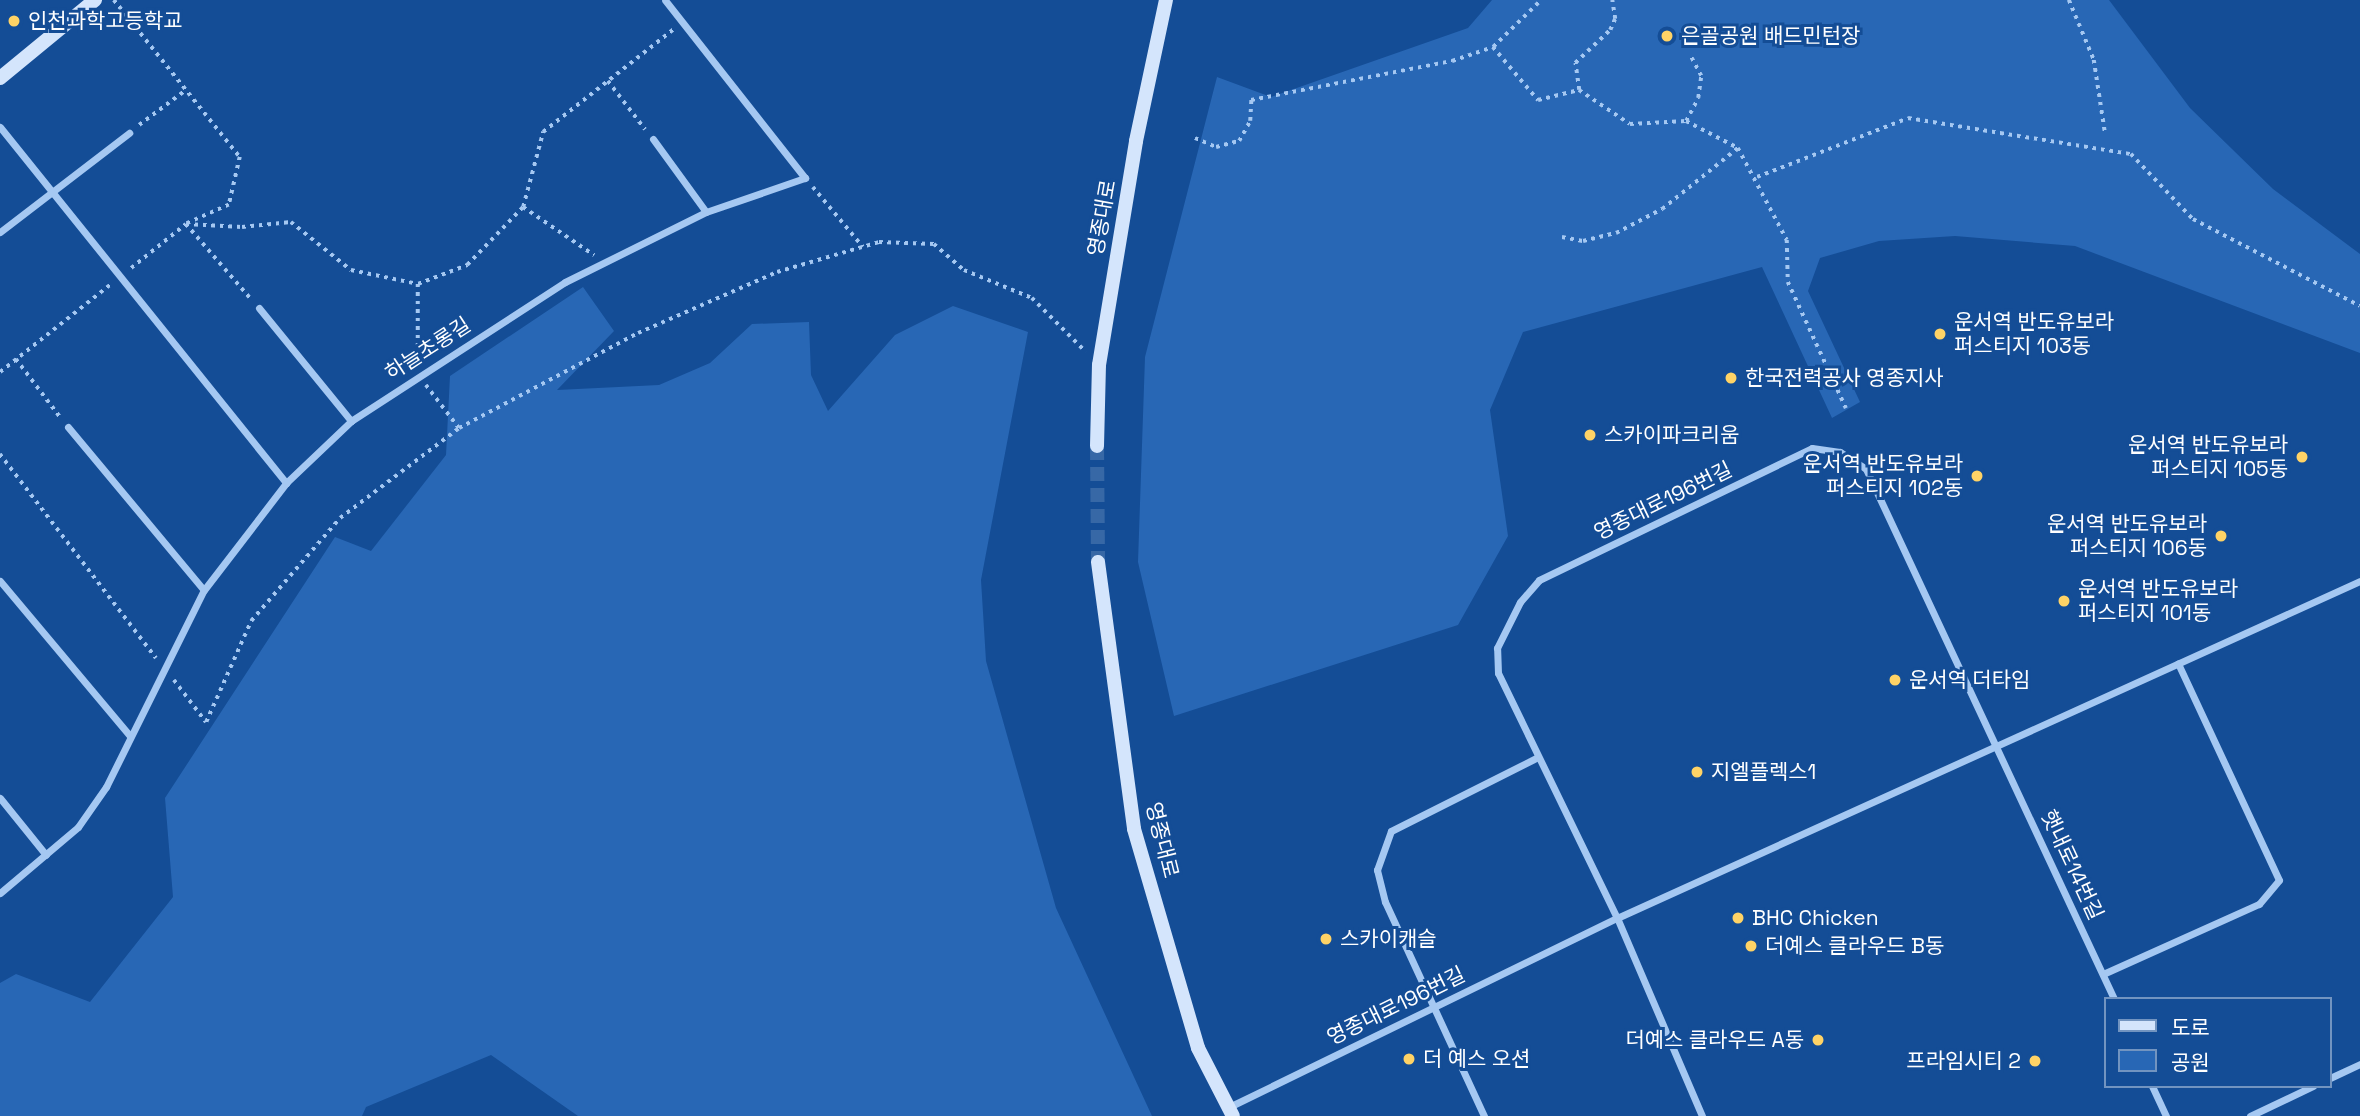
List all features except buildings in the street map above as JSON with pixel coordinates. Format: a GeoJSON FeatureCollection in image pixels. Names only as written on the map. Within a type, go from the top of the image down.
{"type":"FeatureCollection","features":[{"type":"Feature","properties":{"kind":"main road"},"geometry":{"type":"LineString","coordinates":[[0,78],[95,0]]}},
{"type":"Feature","properties":{"kind":"main road","name":"영종대로"},"geometry":{"type":"LineString","coordinates":[[1097,446],[1099,365],[1136,141],[1166,0]]}},
{"type":"Feature","properties":{"kind":"main road","name":"영종대로"},"geometry":{"type":"LineString","coordinates":[[1098,562],[1135,829],[1198,1048],[1231,1112]]}},
{"type":"Feature","properties":{"kind":"street"},"geometry":{"type":"LineString","coordinates":[[665,0],[805,178]]}},
{"type":"Feature","properties":{"kind":"street"},"geometry":{"type":"LineString","coordinates":[[0,127],[286,483]]}},
{"type":"Feature","properties":{"kind":"street"},"geometry":{"type":"LineString","coordinates":[[0,232],[129,133]]}},
{"type":"Feature","properties":{"kind":"street"},"geometry":{"type":"LineString","coordinates":[[653,139],[706,212]]}},
{"type":"Feature","properties":{"kind":"street","name":"하늘초롱길"},"geometry":{"type":"LineString","coordinates":[[0,893],[78,827],[106,787],[204,590],[286,483],[351,421],[565,282],[706,212],[805,178]]}},
{"type":"Feature","properties":{"kind":"street"},"geometry":{"type":"LineString","coordinates":[[259,308],[351,421]]}},
{"type":"Feature","properties":{"kind":"street"},"geometry":{"type":"LineString","coordinates":[[68,427],[204,590]]}},
{"type":"Feature","properties":{"kind":"street","name":"영종대로196번길"},"geometry":{"type":"LineString","coordinates":[[1617,918],[1536,758],[1498,673],[1497,648],[1520,602],[1539,580],[1812,448],[1840,452],[1866,470],[1998,747]]}},
{"type":"Feature","properties":{"kind":"street"},"geometry":{"type":"LineString","coordinates":[[0,581],[130,736]]}},
{"type":"Feature","properties":{"kind":"street","name":"영종대로196번길"},"geometry":{"type":"LineString","coordinates":[[1231,1112],[1433,1006],[1617,918],[2360,581]]}},
{"type":"Feature","properties":{"kind":"street"},"geometry":{"type":"LineString","coordinates":[[2103,974],[2259,904],[2279,880],[2178,663]]}},
{"type":"Feature","properties":{"kind":"street","name":"햇내로14번길"},"geometry":{"type":"LineString","coordinates":[[1998,747],[2113,997]]}},
{"type":"Feature","properties":{"kind":"street"},"geometry":{"type":"LineString","coordinates":[[1484,1116],[1385,902],[1377,870],[1391,831],[1536,758]]}},
{"type":"Feature","properties":{"kind":"street"},"geometry":{"type":"LineString","coordinates":[[0,798],[46,855]]}},
{"type":"Feature","properties":{"kind":"street"},"geometry":{"type":"LineString","coordinates":[[1617,918],[1702,1116]]}},
{"type":"Feature","properties":{"kind":"street"},"geometry":{"type":"LineString","coordinates":[[2332,1077],[2360,1064]]}},
{"type":"Feature","properties":{"kind":"street"},"geometry":{"type":"LineString","coordinates":[[2153,1088],[2166,1116]]}},
{"type":"Feature","properties":{"kind":"street"},"geometry":{"type":"LineString","coordinates":[[2250,1116],[2309,1088]]}},
{"type":"Feature","properties":{"kind":"path"},"geometry":{"type":"LineString","coordinates":[[0,372],[186,225],[229,205],[240,157],[114,0]]}},
{"type":"Feature","properties":{"kind":"path"},"geometry":{"type":"LineString","coordinates":[[1195,138],[1216,147],[1239,141],[1250,121],[1251,100],[1451,61],[1493,47],[1541,0]]}},
{"type":"Feature","properties":{"kind":"path"},"geometry":{"type":"LineString","coordinates":[[1579,90],[1575,63],[1610,30],[1615,19],[1612,0]]}},
{"type":"Feature","properties":{"kind":"path"},"geometry":{"type":"LineString","coordinates":[[2069,0],[2094,60],[2105,132]]}},
{"type":"Feature","properties":{"kind":"path"},"geometry":{"type":"LineString","coordinates":[[186,225],[291,222],[351,270],[418,284],[467,265],[523,207],[543,132],[683,22]]}},
{"type":"Feature","properties":{"kind":"path"},"geometry":{"type":"LineString","coordinates":[[1493,47],[1538,100],[1579,90],[1630,124],[1686,121],[1738,148],[1757,177],[1787,240],[1788,282],[1846,408]]}},
{"type":"Feature","properties":{"kind":"path"},"geometry":{"type":"LineString","coordinates":[[1686,121],[1698,98],[1701,76],[1691,57]]}},
{"type":"Feature","properties":{"kind":"path"},"geometry":{"type":"LineString","coordinates":[[608,81],[653,139]]}},
{"type":"Feature","properties":{"kind":"path"},"geometry":{"type":"LineString","coordinates":[[129,133],[186,90]]}},
{"type":"Feature","properties":{"kind":"path"},"geometry":{"type":"LineString","coordinates":[[1757,177],[1908,118],[2131,154],[2193,219],[2360,306]]}},
{"type":"Feature","properties":{"kind":"path"},"geometry":{"type":"LineString","coordinates":[[1562,237],[1583,241],[1616,233],[1662,209],[1738,148]]}},
{"type":"Feature","properties":{"kind":"path"},"geometry":{"type":"LineString","coordinates":[[805,178],[863,247]]}},
{"type":"Feature","properties":{"kind":"path"},"geometry":{"type":"LineString","coordinates":[[523,207],[604,262]]}},
{"type":"Feature","properties":{"kind":"path"},"geometry":{"type":"LineString","coordinates":[[186,225],[259,308]]}},
{"type":"Feature","properties":{"kind":"path"},"geometry":{"type":"LineString","coordinates":[[0,454],[206,722],[251,621],[340,518],[459,428],[638,333],[776,272],[879,242],[934,244],[964,270],[1032,298],[1099,365]]}},
{"type":"Feature","properties":{"kind":"path"},"geometry":{"type":"LineString","coordinates":[[16,359],[68,427]]}},
{"type":"Feature","properties":{"kind":"green space"},"geometry":{"type":"Polygon","coordinates":[[[1492,0],[2109,0],[2190,108],[2273,189],[2360,254],[2360,353],[2075,246],[1955,236],[1879,241],[1820,258],[1808,291],[1860,402],[1832,418],[1762,267],[1523,332],[1490,410],[1508,536],[1458,625],[1174,716],[1138,562],[1145,357],[1217,77],[1271,97],[1468,28],[1492,0]]]}},
{"type":"Feature","properties":{"kind":"green space"},"geometry":{"type":"Polygon","coordinates":[[[583,287],[614,331],[557,390],[659,385],[710,363],[752,324],[809,322],[811,375],[828,411],[895,335],[953,306],[1028,332],[981,580],[986,661],[1056,908],[1152,1116],[578,1116],[491,1055],[366,1107],[362,1116],[0,1116],[0,983],[16,974],[90,1002],[173,897],[165,798],[335,537],[371,551],[446,455],[450,376],[583,287]]]}},
{"type":"Feature","properties":{"kind":"tunnel"},"geometry":{"type":"LineString","coordinates":[[1097,446],[1098,562]]}},
{"type":"Feature","properties":{"kind":"place","name":"인천과학고등학교"},"geometry":{"type":"Point","coordinates":[14,21]}},
{"type":"Feature","properties":{"kind":"place","name":"은골공원 배드민턴장"},"geometry":{"type":"Point","coordinates":[1667,36]}},
{"type":"Feature","properties":{"kind":"place","name":"운서역 반도유보라 퍼스티지 103동"},"geometry":{"type":"Point","coordinates":[1940,334]}},
{"type":"Feature","properties":{"kind":"place","name":"한국전력공사 영종지사"},"geometry":{"type":"Point","coordinates":[1731,378]}},
{"type":"Feature","properties":{"kind":"place","name":"스카이파크리움"},"geometry":{"type":"Point","coordinates":[1590,435]}},
{"type":"Feature","properties":{"kind":"place","name":"운서역 반도유보라 퍼스티지 105동"},"geometry":{"type":"Point","coordinates":[2302,457]}},
{"type":"Feature","properties":{"kind":"place","name":"운서역 반도유보라 퍼스티지 102동"},"geometry":{"type":"Point","coordinates":[1977,476]}},
{"type":"Feature","properties":{"kind":"place","name":"운서역 반도유보라 퍼스티지 106동"},"geometry":{"type":"Point","coordinates":[2221,536]}},
{"type":"Feature","properties":{"kind":"place","name":"운서역 반도유보라 퍼스티지 101동"},"geometry":{"type":"Point","coordinates":[2064,601]}},
{"type":"Feature","properties":{"kind":"place","name":"운서역 더타임"},"geometry":{"type":"Point","coordinates":[1895,680]}},
{"type":"Feature","properties":{"kind":"place","name":"지엘플렉스1"},"geometry":{"type":"Point","coordinates":[1697,772]}},
{"type":"Feature","properties":{"kind":"place","name":"BHC Chicken"},"geometry":{"type":"Point","coordinates":[1738,918]}},
{"type":"Feature","properties":{"kind":"place","name":"스카이캐슬"},"geometry":{"type":"Point","coordinates":[1326,939]}},
{"type":"Feature","properties":{"kind":"place","name":"더예스 클라우드 B동"},"geometry":{"type":"Point","coordinates":[1751,946]}},
{"type":"Feature","properties":{"kind":"place","name":"더예스 클라우드 A동"},"geometry":{"type":"Point","coordinates":[1818,1040]}},
{"type":"Feature","properties":{"kind":"place","name":"더 예스 오션"},"geometry":{"type":"Point","coordinates":[1409,1059]}},
{"type":"Feature","properties":{"kind":"place","name":"프라임시티 2"},"geometry":{"type":"Point","coordinates":[2035,1061]}}]}
